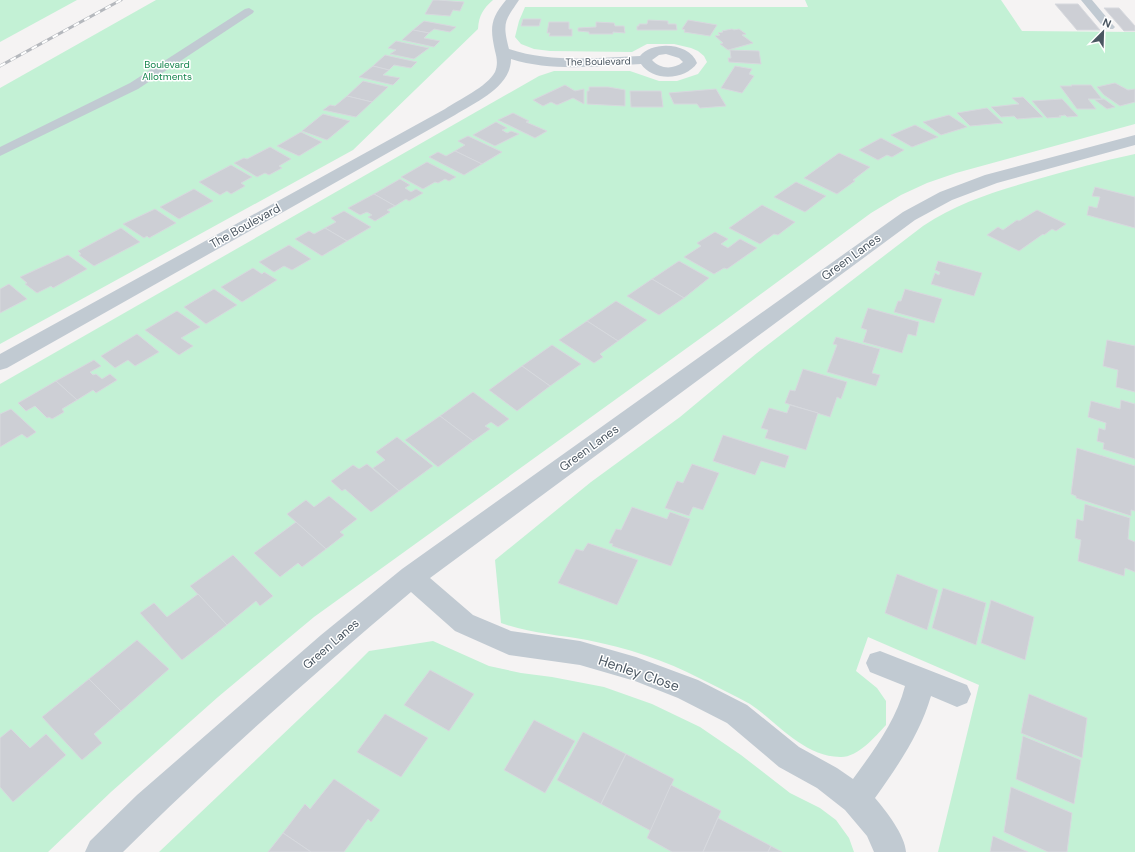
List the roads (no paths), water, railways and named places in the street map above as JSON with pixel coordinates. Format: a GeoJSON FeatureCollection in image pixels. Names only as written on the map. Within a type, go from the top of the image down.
{"type":"FeatureCollection","features":[{"type":"Feature","properties":{"kind":"street","name":"The Boulevard"},"geometry":{"type":"LineString","coordinates":[[489,86],[502,73],[505,63],[498,29],[500,17],[513,0]]}},
{"type":"Feature","properties":{"kind":"street","name":"The Boulevard"},"geometry":{"type":"LineString","coordinates":[[502,51],[525,59],[551,62],[645,60]]}},
{"type":"Feature","properties":{"kind":"street","name":"The Boulevard"},"geometry":{"type":"LineString","coordinates":[[0,363],[450,112],[489,86],[551,62]]}},
{"type":"Feature","properties":{"kind":"street","name":"Green Lanes"},"geometry":{"type":"LineString","coordinates":[[101,852],[148,806],[330,643],[411,577],[909,216],[946,196],[991,179],[1135,140]]}},
{"type":"Feature","properties":{"kind":"street","name":"Henley Close"},"geometry":{"type":"LineString","coordinates":[[411,577],[464,623],[509,643],[580,654],[636,669],[688,689],[737,714],[789,757],[827,778],[856,799],[878,826],[890,849],[890,852]]}},
{"type":"Feature","properties":{"kind":"street"},"geometry":{"type":"LineString","coordinates":[[880,663],[957,694]]}},
{"type":"Feature","properties":{"kind":"street"},"geometry":{"type":"LineString","coordinates":[[856,799],[888,755],[903,729],[912,710],[921,679]]}},
{"type":"Feature","properties":{"kind":"lane"},"geometry":{"type":"LineString","coordinates":[[1086,0],[1109,27]]}},
{"type":"Feature","properties":{"kind":"lane"},"geometry":{"type":"LineString","coordinates":[[0,152],[134,86],[248,11]]}},
{"type":"Feature","properties":{"kind":"railway"},"geometry":{"type":"LineString","coordinates":[[0,66],[121,0]]}},
{"type":"Feature","properties":{"kind":"park label","name":"Boulevard Allotments"},"geometry":{"type":"Point","coordinates":[167,70]}}]}
